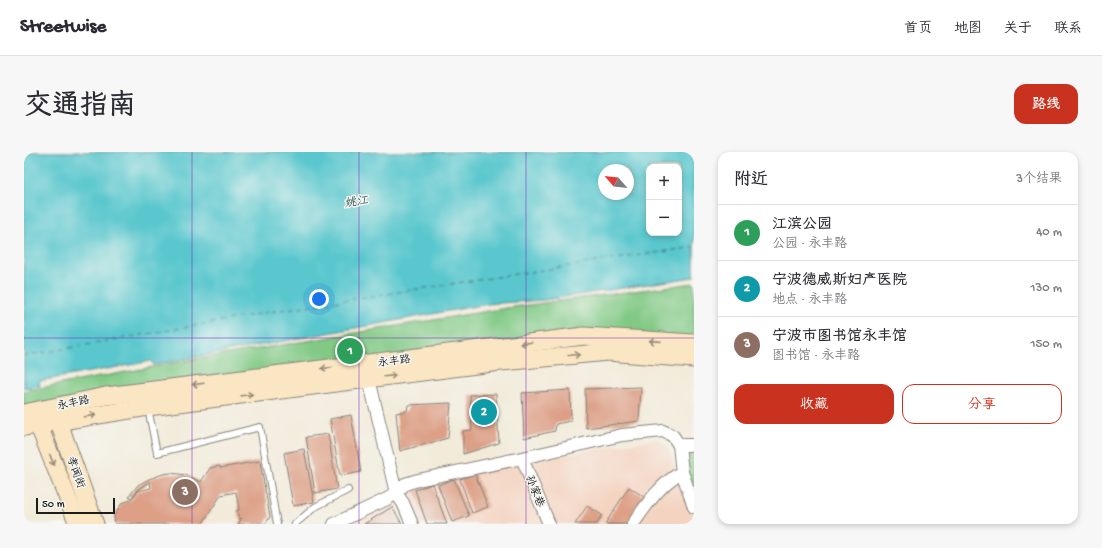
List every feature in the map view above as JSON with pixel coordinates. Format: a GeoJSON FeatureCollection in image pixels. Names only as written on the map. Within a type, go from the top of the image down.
{"type":"FeatureCollection","features":[{"type":"Feature","properties":{"kind":"main road","name":"永丰路"},"geometry":{"type":"LineString","coordinates":[[24,413],[106,396],[584,336],[694,343]]}},
{"type":"Feature","properties":{"kind":"main road","name":"永丰路"},"geometry":{"type":"LineString","coordinates":[[31,425],[148,407],[492,363],[608,352],[694,359]]}},
{"type":"Feature","properties":{"kind":"main road","name":"孝闻街"},"geometry":{"type":"LineString","coordinates":[[58,420],[96,524]]}},
{"type":"Feature","properties":{"kind":"main road","name":"孝闻街"},"geometry":{"type":"LineString","coordinates":[[31,425],[78,524]]}},
{"type":"Feature","properties":{"kind":"street"},"geometry":{"type":"LineString","coordinates":[[369,379],[396,493],[403,503],[412,524]]}},
{"type":"Feature","properties":{"kind":"street"},"geometry":{"type":"LineString","coordinates":[[334,524],[387,499],[405,484],[418,480],[622,435],[663,431],[673,436],[679,445],[682,472],[694,508]]}},
{"type":"Feature","properties":{"kind":"street"},"geometry":{"type":"LineString","coordinates":[[679,445],[694,446]]}},
{"type":"Feature","properties":{"kind":"street","name":"孙家巷"},"geometry":{"type":"LineString","coordinates":[[522,458],[548,524]]}},
{"type":"Feature","properties":{"kind":"street"},"geometry":{"type":"LineString","coordinates":[[633,524],[652,496],[673,476],[682,472]]}},
{"type":"Feature","properties":{"kind":"lane"},"geometry":{"type":"LineString","coordinates":[[148,407],[157,453],[260,427],[277,524]]}},
{"type":"Feature","properties":{"kind":"lane"},"geometry":{"type":"LineString","coordinates":[[295,524],[315,507],[348,490]]}},
{"type":"Feature","properties":{"kind":"shaded area"},"geometry":{"type":"Polygon","coordinates":[[[657,439],[668,448],[694,515],[694,524],[414,524],[401,495],[403,489],[522,462],[657,439]]]}},
{"type":"Feature","properties":{"kind":"shaded area"},"geometry":{"type":"Polygon","coordinates":[[[398,498],[410,524],[353,524],[398,498]]]}},
{"type":"Feature","properties":{"kind":"green space"},"geometry":{"type":"Polygon","coordinates":[[[694,283],[694,341],[601,335],[24,411],[24,391],[179,362],[506,308],[694,283]]]}},
{"type":"Feature","properties":{"kind":"green space"},"geometry":{"type":"Polygon","coordinates":[[[694,449],[694,496],[683,450],[694,449]]]}},
{"type":"Feature","properties":{"kind":"water","name":"姚江"},"geometry":{"type":"Polygon","coordinates":[[[24,152],[694,152],[694,277],[545,300],[487,304],[153,365],[152,361],[39,381],[40,386],[24,388],[24,152]]]}},
{"type":"Feature","properties":{"kind":"building"},"geometry":{"type":"Polygon","coordinates":[[[641,387],[639,421],[586,428],[585,389],[641,387]]]}},
{"type":"Feature","properties":{"kind":"building"},"geometry":{"type":"Polygon","coordinates":[[[570,390],[571,421],[556,424],[555,431],[524,438],[522,393],[570,390]]]}},
{"type":"Feature","properties":{"kind":"building"},"geometry":{"type":"Polygon","coordinates":[[[496,394],[499,443],[463,454],[463,431],[472,430],[470,395],[496,394]]]}},
{"type":"Feature","properties":{"kind":"building"},"geometry":{"type":"Polygon","coordinates":[[[451,403],[448,438],[400,451],[396,413],[407,411],[408,405],[451,403]]]}},
{"type":"Feature","properties":{"kind":"building"},"geometry":{"type":"Polygon","coordinates":[[[351,415],[361,472],[340,476],[330,419],[351,415]]]}},
{"type":"Feature","properties":{"kind":"building"},"geometry":{"type":"Polygon","coordinates":[[[328,434],[337,489],[315,493],[306,437],[328,434]]]}},
{"type":"Feature","properties":{"kind":"building"},"geometry":{"type":"Polygon","coordinates":[[[304,449],[314,502],[293,506],[284,453],[304,449]]]}},
{"type":"Feature","properties":{"kind":"building"},"geometry":{"type":"Polygon","coordinates":[[[260,461],[270,517],[265,524],[238,524],[242,518],[239,519],[236,492],[221,495],[202,524],[115,524],[114,516],[122,503],[131,500],[138,491],[151,488],[150,482],[138,490],[131,498],[129,496],[138,485],[149,479],[171,473],[186,475],[201,482],[210,468],[220,466],[220,468],[260,461]]]}},
{"type":"Feature","properties":{"kind":"building"},"geometry":{"type":"Polygon","coordinates":[[[475,474],[488,507],[472,513],[460,479],[475,474]]]}},
{"type":"Feature","properties":{"kind":"building"},"geometry":{"type":"Polygon","coordinates":[[[454,479],[469,516],[452,522],[438,485],[454,479]]]}},
{"type":"Feature","properties":{"kind":"building"},"geometry":{"type":"Polygon","coordinates":[[[432,484],[447,524],[427,524],[415,490],[432,484]]]}},
{"type":"Feature","properties":{"kind":"building"},"geometry":{"type":"Polygon","coordinates":[[[629,487],[644,497],[627,524],[605,524],[629,487]]]}},
{"type":"Feature","properties":{"kind":"building"},"geometry":{"type":"Polygon","coordinates":[[[587,506],[602,515],[597,524],[575,524],[587,506]]]}},
{"type":"Feature","properties":{"kind":"building"},"geometry":{"type":"Polygon","coordinates":[[[392,507],[402,524],[364,524],[392,507]]]}},
{"type":"Feature","properties":{"kind":"ferry route"},"geometry":{"type":"LineString","coordinates":[[24,356],[287,309],[694,247]]}},
{"type":"Feature","properties":{"kind":"place","name":"江滨公园"},"geometry":{"type":"Point","coordinates":[350,351]}},
{"type":"Feature","properties":{"kind":"place","name":"宁波德威斯妇产医院"},"geometry":{"type":"Point","coordinates":[484,412]}},
{"type":"Feature","properties":{"kind":"place","name":"宁波市图书馆永丰馆"},"geometry":{"type":"Point","coordinates":[185,492]}}]}
